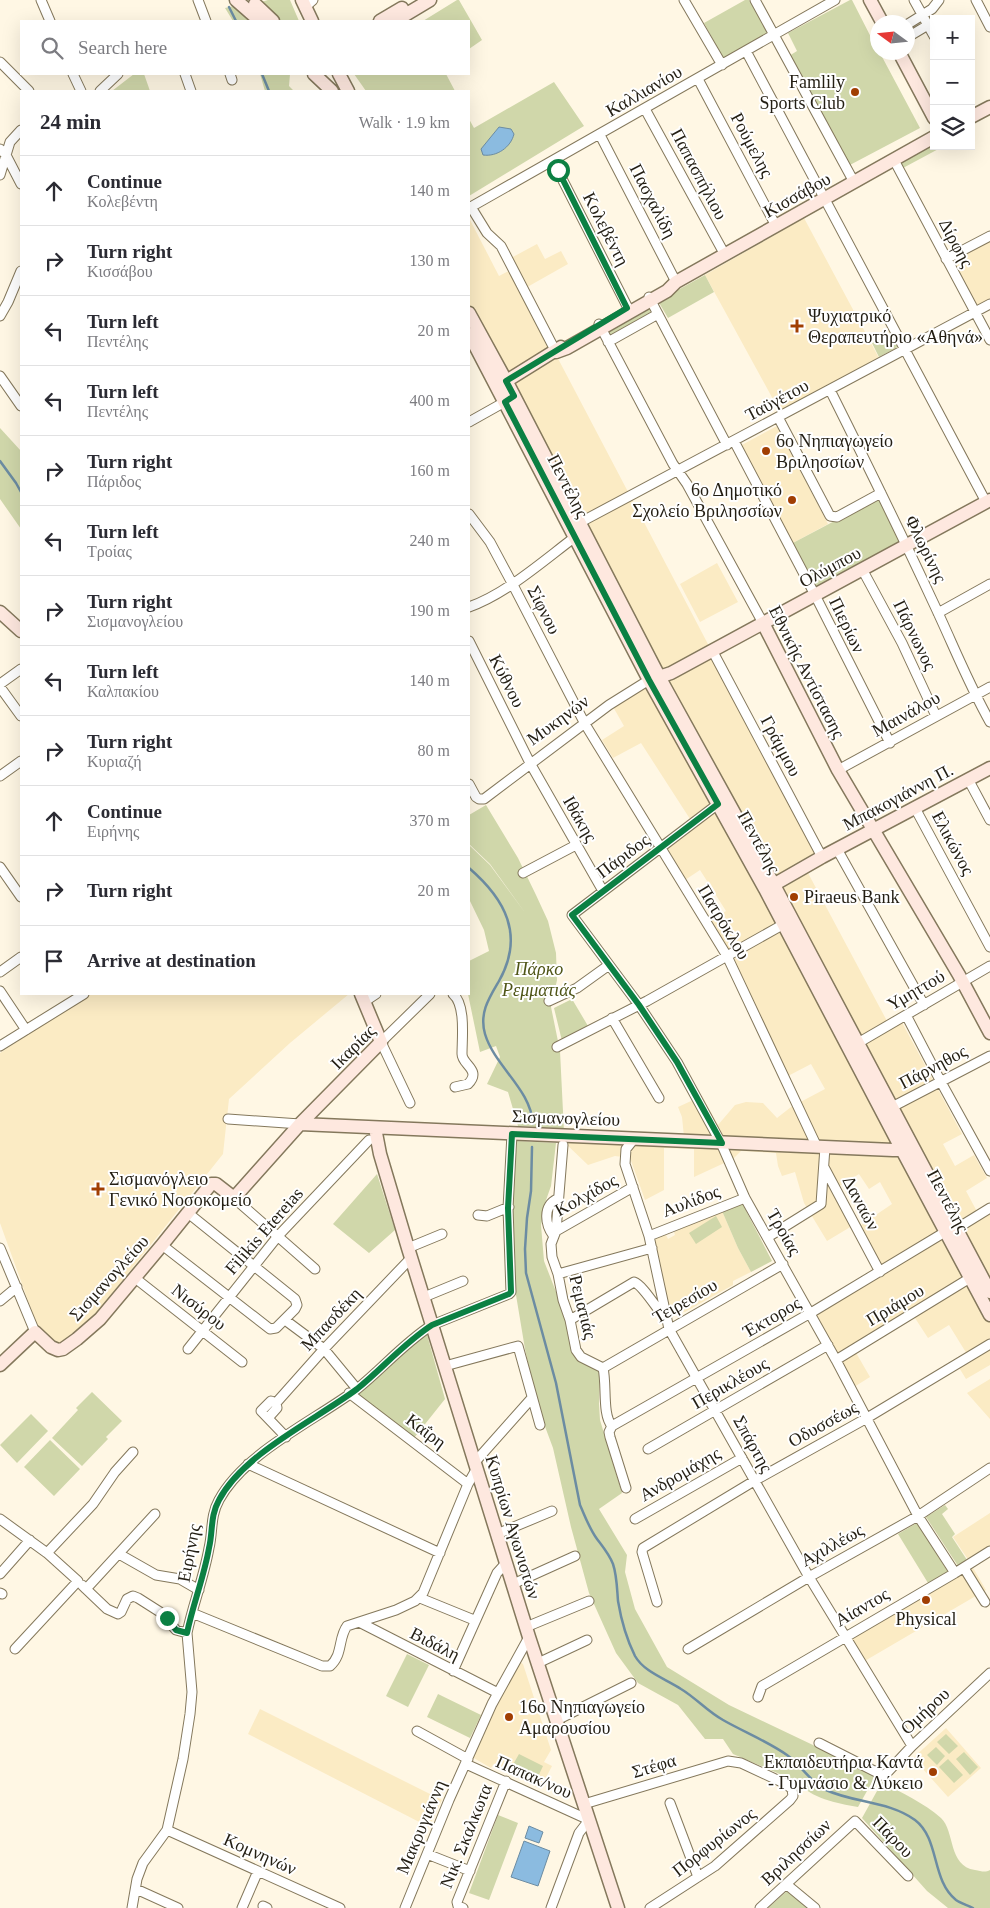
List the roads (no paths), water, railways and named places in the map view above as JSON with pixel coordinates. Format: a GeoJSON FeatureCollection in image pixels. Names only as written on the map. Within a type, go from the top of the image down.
{"type":"FeatureCollection","features":[{"type":"Feature","properties":{"kind":"street"},"geometry":{"type":"LineString","coordinates":[[40,0],[50,20]]}},
{"type":"Feature","properties":{"kind":"street"},"geometry":{"type":"LineString","coordinates":[[198,0],[206,20]]}},
{"type":"Feature","properties":{"kind":"street"},"geometry":{"type":"LineString","coordinates":[[236,0],[259,20]]}},
{"type":"Feature","properties":{"kind":"street"},"geometry":{"type":"LineString","coordinates":[[250,0],[272,20]]}},
{"type":"Feature","properties":{"kind":"street"},"geometry":{"type":"LineString","coordinates":[[382,20],[414,0]]}},
{"type":"Feature","properties":{"kind":"street"},"geometry":{"type":"LineString","coordinates":[[397,20],[430,0]]}},
{"type":"Feature","properties":{"kind":"street"},"geometry":{"type":"LineString","coordinates":[[684,0],[722,65]]}},
{"type":"Feature","properties":{"kind":"street"},"geometry":{"type":"LineString","coordinates":[[755,0],[854,182]]}},
{"type":"Feature","properties":{"kind":"street","name":"Καλλιανίου"},"geometry":{"type":"LineString","coordinates":[[470,208],[836,0]]}},
{"type":"Feature","properties":{"kind":"street"},"geometry":{"type":"LineString","coordinates":[[870,0],[878,15]]}},
{"type":"Feature","properties":{"kind":"street"},"geometry":{"type":"LineString","coordinates":[[914,0],[930,29]]}},
{"type":"Feature","properties":{"kind":"street"},"geometry":{"type":"LineString","coordinates":[[915,20],[934,7],[939,0]]}},
{"type":"Feature","properties":{"kind":"street"},"geometry":{"type":"LineString","coordinates":[[976,0],[990,27]]}},
{"type":"Feature","properties":{"kind":"street"},"geometry":{"type":"LineString","coordinates":[[307,2],[312,20]]}},
{"type":"Feature","properties":{"kind":"street"},"geometry":{"type":"LineString","coordinates":[[915,33],[928,25]]}},
{"type":"Feature","properties":{"kind":"street"},"geometry":{"type":"LineString","coordinates":[[746,51],[905,350],[988,501]]}},
{"type":"Feature","properties":{"kind":"street"},"geometry":{"type":"LineString","coordinates":[[902,60],[930,111]]}},
{"type":"Feature","properties":{"kind":"street"},"geometry":{"type":"LineString","coordinates":[[0,62],[28,90]]}},
{"type":"Feature","properties":{"kind":"street"},"geometry":{"type":"LineString","coordinates":[[73,75],[81,90]]}},
{"type":"Feature","properties":{"kind":"street"},"geometry":{"type":"LineString","coordinates":[[101,90],[117,75]]}},
{"type":"Feature","properties":{"kind":"street"},"geometry":{"type":"LineString","coordinates":[[185,75],[191,90]]}},
{"type":"Feature","properties":{"kind":"street"},"geometry":{"type":"LineString","coordinates":[[315,75],[331,90]]}},
{"type":"Feature","properties":{"kind":"street"},"geometry":{"type":"LineString","coordinates":[[328,75],[336,90]]}},
{"type":"Feature","properties":{"kind":"street"},"geometry":{"type":"LineString","coordinates":[[340,75],[347,90]]}},
{"type":"Feature","properties":{"kind":"street","name":"Ρούμελης"},"geometry":{"type":"LineString","coordinates":[[698,79],[776,226]]}},
{"type":"Feature","properties":{"kind":"street"},"geometry":{"type":"LineString","coordinates":[[975,114],[990,107]]}},
{"type":"Feature","properties":{"kind":"street","name":"Παπασπήλιου"},"geometry":{"type":"LineString","coordinates":[[645,109],[725,255]]}},
{"type":"Feature","properties":{"kind":"street"},"geometry":{"type":"LineString","coordinates":[[0,175],[3,152],[20,131]]}},
{"type":"Feature","properties":{"kind":"street","name":"Πασχαλίδη"},"geometry":{"type":"LineString","coordinates":[[600,135],[676,282]]}},
{"type":"Feature","properties":{"kind":"street","name":"Κισσάβου"},"geometry":{"type":"LineString","coordinates":[[502,384],[556,352],[565,344],[930,139]]}},
{"type":"Feature","properties":{"kind":"street"},"geometry":{"type":"LineString","coordinates":[[3,152],[20,182]]}},
{"type":"Feature","properties":{"kind":"street","name":"Δίρφης"},"geometry":{"type":"LineString","coordinates":[[894,160],[990,340]]}},
{"type":"Feature","properties":{"kind":"street","name":"Κολεβέντη"},"geometry":{"type":"LineString","coordinates":[[553,161],[628,310]]}},
{"type":"Feature","properties":{"kind":"street"},"geometry":{"type":"LineString","coordinates":[[470,208],[487,233],[501,246],[556,352]]}},
{"type":"Feature","properties":{"kind":"street"},"geometry":{"type":"LineString","coordinates":[[946,259],[990,236]]}},
{"type":"Feature","properties":{"kind":"street"},"geometry":{"type":"LineString","coordinates":[[0,316],[20,272]]}},
{"type":"Feature","properties":{"kind":"street","name":"Πιερίων"},"geometry":{"type":"LineString","coordinates":[[649,298],[815,595],[890,743]]}},
{"type":"Feature","properties":{"kind":"street","name":"Ταϋγέτου"},"geometry":{"type":"LineString","coordinates":[[579,523],[990,304]]}},
{"type":"Feature","properties":{"kind":"street"},"geometry":{"type":"LineString","coordinates":[[608,342],[658,314]]}},
{"type":"Feature","properties":{"kind":"street","name":"Πεντέλης"},"geometry":{"type":"LineString","coordinates":[[470,315],[502,384],[579,523],[654,679],[718,804],[771,885],[784,924],[951,1231],[990,1292]]}},
{"type":"Feature","properties":{"kind":"street","name":"Εθνικής Αντίστασης"},"geometry":{"type":"LineString","coordinates":[[600,326],[673,464],[679,470],[763,623],[838,770],[874,829],[990,1033]]}},
{"type":"Feature","properties":{"kind":"street","name":"Πεντέλης"},"geometry":{"type":"LineString","coordinates":[[470,336],[502,384]]}},
{"type":"Feature","properties":{"kind":"street"},"geometry":{"type":"LineString","coordinates":[[0,376],[20,405]]}},
{"type":"Feature","properties":{"kind":"street","name":"Φλωρίνης"},"geometry":{"type":"LineString","coordinates":[[830,390],[906,545],[975,695],[990,722]]}},
{"type":"Feature","properties":{"kind":"street"},"geometry":{"type":"LineString","coordinates":[[470,421],[510,399]]}},
{"type":"Feature","properties":{"kind":"street","name":"Πεντέλης"},"geometry":{"type":"LineString","coordinates":[[510,399],[575,537],[858,1043],[892,1107],[906,1148]]}},
{"type":"Feature","properties":{"kind":"street"},"geometry":{"type":"LineString","coordinates":[[778,417],[830,516],[837,517],[881,493]]}},
{"type":"Feature","properties":{"kind":"street","name":"Ολύμπου"},"geometry":{"type":"LineString","coordinates":[[654,679],[763,623],[988,501]]}},
{"type":"Feature","properties":{"kind":"street","name":"Σίφνου"},"geometry":{"type":"LineString","coordinates":[[470,515],[490,542],[585,724]]}},
{"type":"Feature","properties":{"kind":"street"},"geometry":{"type":"LineString","coordinates":[[470,606],[512,583],[575,537]]}},
{"type":"Feature","properties":{"kind":"street","name":"Πάρνωνος"},"geometry":{"type":"LineString","coordinates":[[862,569],[902,642],[936,716]]}},
{"type":"Feature","properties":{"kind":"street"},"geometry":{"type":"LineString","coordinates":[[938,613],[990,584]]}},
{"type":"Feature","properties":{"kind":"street"},"geometry":{"type":"LineString","coordinates":[[0,612],[20,630]]}},
{"type":"Feature","properties":{"kind":"street","name":"Κύθνου"},"geometry":{"type":"LineString","coordinates":[[470,643],[530,763]]}},
{"type":"Feature","properties":{"kind":"street","name":"Γράμμου"},"geometry":{"type":"LineString","coordinates":[[712,650],[822,857]]}},
{"type":"Feature","properties":{"kind":"street"},"geometry":{"type":"LineString","coordinates":[[20,670],[0,685],[20,715]]}},
{"type":"Feature","properties":{"kind":"street","name":"Μυκηνών"},"geometry":{"type":"LineString","coordinates":[[470,786],[476,797],[482,799],[614,701],[654,679]]}},
{"type":"Feature","properties":{"kind":"street","name":"Μαινάλου"},"geometry":{"type":"LineString","coordinates":[[838,770],[990,687]]}},
{"type":"Feature","properties":{"kind":"street","name":"Πατρόκλου"},"geometry":{"type":"LineString","coordinates":[[585,724],[727,956],[821,1147]]}},
{"type":"Feature","properties":{"kind":"street"},"geometry":{"type":"LineString","coordinates":[[0,776],[20,762]]}},
{"type":"Feature","properties":{"kind":"street","name":"Ιθάκης"},"geometry":{"type":"LineString","coordinates":[[530,763],[603,891]]}},
{"type":"Feature","properties":{"kind":"street","name":"Μπακογιάννη Π."},"geometry":{"type":"LineString","coordinates":[[771,885],[990,768]]}},
{"type":"Feature","properties":{"kind":"street"},"geometry":{"type":"LineString","coordinates":[[968,779],[990,820]]}},
{"type":"Feature","properties":{"kind":"street","name":"Πάριδος"},"geometry":{"type":"LineString","coordinates":[[572,915],[718,804]]}},
{"type":"Feature","properties":{"kind":"street","name":"Ελικώνος"},"geometry":{"type":"LineString","coordinates":[[915,808],[990,947]]}},
{"type":"Feature","properties":{"kind":"street"},"geometry":{"type":"LineString","coordinates":[[523,873],[576,845]]}},
{"type":"Feature","properties":{"kind":"street"},"geometry":{"type":"LineString","coordinates":[[836,849],[924,1005]]}},
{"type":"Feature","properties":{"kind":"street"},"geometry":{"type":"LineString","coordinates":[[0,867],[3,878],[20,896]]}},
{"type":"Feature","properties":{"kind":"street","name":"Τροίας"},"geometry":{"type":"LineString","coordinates":[[572,915],[639,1005],[677,1062],[722,1143],[745,1198],[828,1345],[918,1516],[955,1573]]}},
{"type":"Feature","properties":{"kind":"street"},"geometry":{"type":"LineString","coordinates":[[557,1047],[639,1005],[784,924]]}},
{"type":"Feature","properties":{"kind":"street"},"geometry":{"type":"LineString","coordinates":[[0,972],[20,958]]}},
{"type":"Feature","properties":{"kind":"street"},"geometry":{"type":"LineString","coordinates":[[550,1002],[576,988],[609,965]]}},
{"type":"Feature","properties":{"kind":"street","name":"Υμηττού"},"geometry":{"type":"LineString","coordinates":[[858,1043],[990,966]]}},
{"type":"Feature","properties":{"kind":"street"},"geometry":{"type":"LineString","coordinates":[[0,991],[26,1030]]}},
{"type":"Feature","properties":{"kind":"street"},"geometry":{"type":"LineString","coordinates":[[0,1046],[82,995]]}},
{"type":"Feature","properties":{"kind":"street","name":"Ικαρίας"},"geometry":{"type":"LineString","coordinates":[[234,1198],[300,1124],[429,995]]}},
{"type":"Feature","properties":{"kind":"street"},"geometry":{"type":"LineString","coordinates":[[454,995],[461,1004],[462,1056],[473,1072],[473,1076],[468,1084],[455,1087]]}},
{"type":"Feature","properties":{"kind":"street"},"geometry":{"type":"LineString","coordinates":[[363,998],[410,1104]]}},
{"type":"Feature","properties":{"kind":"street"},"geometry":{"type":"LineString","coordinates":[[906,1015],[990,1171]]}},
{"type":"Feature","properties":{"kind":"street"},"geometry":{"type":"LineString","coordinates":[[612,1018],[659,1098]]}},
{"type":"Feature","properties":{"kind":"street","name":"Πάρνηθος"},"geometry":{"type":"LineString","coordinates":[[892,1107],[990,1056]]}},
{"type":"Feature","properties":{"kind":"street","name":"Σισμανογλείου"},"geometry":{"type":"LineString","coordinates":[[228,1119],[300,1124],[374,1139],[394,1129],[512,1134],[563,1141],[634,1139],[821,1147],[906,1148]]}},
{"type":"Feature","properties":{"kind":"street"},"geometry":{"type":"LineString","coordinates":[[374,1139],[386,1136],[394,1129]]}},
{"type":"Feature","properties":{"kind":"street"},"geometry":{"type":"LineString","coordinates":[[478,1214],[487,1216],[508,1207],[512,1134]]}},
{"type":"Feature","properties":{"kind":"street","name":"Filikis Etereias"},"geometry":{"type":"LineString","coordinates":[[188,1349],[278,1236],[374,1139]]}},
{"type":"Feature","properties":{"kind":"street","name":"Κυπρίων Αγωνιστών"},"geometry":{"type":"LineString","coordinates":[[374,1139],[506,1563],[618,1908]]}},
{"type":"Feature","properties":{"kind":"street","name":"Σπάρτης"},"geometry":{"type":"LineString","coordinates":[[634,1139],[626,1149],[624,1158],[649,1236],[669,1329],[809,1577],[912,1746]]}},
{"type":"Feature","properties":{"kind":"street","name":"Ρεματιάς"},"geometry":{"type":"LineString","coordinates":[[563,1141],[555,1233],[551,1248],[553,1264],[558,1274],[576,1350],[581,1357],[603,1368]]}},
{"type":"Feature","properties":{"kind":"street","name":"Δαναών"},"geometry":{"type":"LineString","coordinates":[[821,1147],[824,1167],[880,1272]]}},
{"type":"Feature","properties":{"kind":"street"},"geometry":{"type":"LineString","coordinates":[[768,1236],[821,1204],[824,1167]]}},
{"type":"Feature","properties":{"kind":"street","name":"Σισμανογλείου"},"geometry":{"type":"LineString","coordinates":[[35,1332],[53,1348],[63,1349],[100,1319],[209,1185],[216,1184],[234,1198]]}},
{"type":"Feature","properties":{"kind":"street","name":"Κολχίδος"},"geometry":{"type":"LineString","coordinates":[[555,1233],[633,1187]]}},
{"type":"Feature","properties":{"kind":"street"},"geometry":{"type":"LineString","coordinates":[[234,1198],[315,1269]]}},
{"type":"Feature","properties":{"kind":"street","name":"Αυλίδος"},"geometry":{"type":"LineString","coordinates":[[649,1236],[745,1198]]}},
{"type":"Feature","properties":{"kind":"street","name":"Ειρήνης"},"geometry":{"type":"LineString","coordinates":[[132,1908],[143,1863],[167,1830],[190,1714],[192,1676],[187,1646],[187,1633],[210,1547],[211,1524],[216,1506],[225,1490],[248,1464],[353,1391],[411,1340],[432,1325],[511,1292],[508,1207]]}},
{"type":"Feature","properties":{"kind":"street","name":"Έκτορος"},"geometry":{"type":"LineString","coordinates":[[612,1426],[810,1314],[990,1208]]}},
{"type":"Feature","properties":{"kind":"street"},"geometry":{"type":"LineString","coordinates":[[162,1245],[270,1329],[276,1328],[295,1309],[297,1301],[188,1213]]}},
{"type":"Feature","properties":{"kind":"street","name":"Πεντέλης"},"geometry":{"type":"LineString","coordinates":[[951,1231],[970,1278],[990,1315]]}},
{"type":"Feature","properties":{"kind":"street"},"geometry":{"type":"LineString","coordinates":[[410,1253],[442,1234]]}},
{"type":"Feature","properties":{"kind":"street"},"geometry":{"type":"LineString","coordinates":[[0,1248],[35,1332],[0,1365]]}},
{"type":"Feature","properties":{"kind":"street"},"geometry":{"type":"LineString","coordinates":[[558,1274],[652,1248]]}},
{"type":"Feature","properties":{"kind":"street","name":"Μπασδέκη"},"geometry":{"type":"LineString","coordinates":[[276,1403],[271,1401],[261,1411],[268,1418],[277,1408],[276,1403],[410,1253]]}},
{"type":"Feature","properties":{"kind":"street","name":"Τειρεσίου"},"geometry":{"type":"LineString","coordinates":[[603,1368],[783,1264]]}},
{"type":"Feature","properties":{"kind":"street","name":"Νισύρου"},"geometry":{"type":"LineString","coordinates":[[135,1278],[242,1362]]}},
{"type":"Feature","properties":{"kind":"street","name":"Πριάμου"},"geometry":{"type":"LineString","coordinates":[[836,1360],[970,1278]]}},
{"type":"Feature","properties":{"kind":"street"},"geometry":{"type":"LineString","coordinates":[[424,1297],[463,1281]]}},
{"type":"Feature","properties":{"kind":"street"},"geometry":{"type":"LineString","coordinates":[[570,1320],[634,1282],[639,1284],[666,1319]]}},
{"type":"Feature","properties":{"kind":"street"},"geometry":{"type":"LineString","coordinates":[[0,1301],[17,1287]]}},
{"type":"Feature","properties":{"kind":"street","name":"Καΐρη"},"geometry":{"type":"LineString","coordinates":[[285,1320],[324,1349],[353,1391],[468,1484]]}},
{"type":"Feature","properties":{"kind":"street","name":"Οδυσσέως"},"geometry":{"type":"LineString","coordinates":[[657,1602],[642,1549],[754,1481],[867,1418],[990,1344]]}},
{"type":"Feature","properties":{"kind":"street","name":"Περικλέους"},"geometry":{"type":"LineString","coordinates":[[648,1449],[828,1345]]}},
{"type":"Feature","properties":{"kind":"street"},"geometry":{"type":"LineString","coordinates":[[445,1366],[518,1346],[531,1399],[540,1425]]}},
{"type":"Feature","properties":{"kind":"street"},"geometry":{"type":"LineString","coordinates":[[603,1368],[607,1401],[605,1413],[608,1422],[612,1426],[610,1437],[626,1488]]}},
{"type":"Feature","properties":{"kind":"street"},"geometry":{"type":"LineString","coordinates":[[192,1613],[326,1667],[332,1664],[337,1658],[344,1631],[349,1624],[396,1610],[420,1598],[476,1465],[531,1399]]}},
{"type":"Feature","properties":{"kind":"street"},"geometry":{"type":"LineString","coordinates":[[268,1418],[286,1437]]}},
{"type":"Feature","properties":{"kind":"street"},"geometry":{"type":"LineString","coordinates":[[47,1553],[93,1504],[115,1472],[133,1452]]}},
{"type":"Feature","properties":{"kind":"street","name":"Ανδρομάχης"},"geometry":{"type":"LineString","coordinates":[[635,1519],[742,1458]]}},
{"type":"Feature","properties":{"kind":"street"},"geometry":{"type":"LineString","coordinates":[[248,1464],[440,1553]]}},
{"type":"Feature","properties":{"kind":"street","name":"Αχιλλέως"},"geometry":{"type":"LineString","coordinates":[[688,1649],[809,1577],[918,1516],[990,1468]]}},
{"type":"Feature","properties":{"kind":"street"},"geometry":{"type":"LineString","coordinates":[[497,1534],[552,1511]]}},
{"type":"Feature","properties":{"kind":"street"},"geometry":{"type":"LineString","coordinates":[[86,1589],[155,1514]]}},
{"type":"Feature","properties":{"kind":"street"},"geometry":{"type":"LineString","coordinates":[[0,1520],[47,1553],[107,1609],[118,1614],[121,1612],[127,1599],[133,1596],[160,1612],[176,1630],[187,1633]]}},
{"type":"Feature","properties":{"kind":"street"},"geometry":{"type":"LineString","coordinates":[[0,1574],[30,1540]]}},
{"type":"Feature","properties":{"kind":"street","name":"Αίαντος"},"geometry":{"type":"LineString","coordinates":[[758,1697],[762,1686],[990,1551]]}},
{"type":"Feature","properties":{"kind":"street"},"geometry":{"type":"LineString","coordinates":[[119,1554],[156,1574],[180,1579],[199,1590]]}},
{"type":"Feature","properties":{"kind":"street"},"geometry":{"type":"LineString","coordinates":[[513,1584],[575,1556]]}},
{"type":"Feature","properties":{"kind":"street"},"geometry":{"type":"LineString","coordinates":[[453,1671],[474,1620],[497,1573],[506,1563]]}},
{"type":"Feature","properties":{"kind":"street"},"geometry":{"type":"LineString","coordinates":[[964,1568],[985,1602]]}},
{"type":"Feature","properties":{"kind":"street"},"geometry":{"type":"LineString","coordinates":[[16,1649],[78,1581]]}},
{"type":"Feature","properties":{"kind":"street"},"geometry":{"type":"LineString","coordinates":[[420,1598],[474,1620]]}},
{"type":"Feature","properties":{"kind":"street"},"geometry":{"type":"LineString","coordinates":[[528,1632],[589,1601]]}},
{"type":"Feature","properties":{"kind":"street","name":"Βιδάλη"},"geometry":{"type":"LineString","coordinates":[[359,1622],[498,1693]]}},
{"type":"Feature","properties":{"kind":"street","name":"Μακρυγιάννη"},"geometry":{"type":"LineString","coordinates":[[405,1908],[467,1761],[528,1632]]}},
{"type":"Feature","properties":{"kind":"street"},"geometry":{"type":"LineString","coordinates":[[538,1663],[587,1640]]}},
{"type":"Feature","properties":{"kind":"street","name":"Ομήρου"},"geometry":{"type":"LineString","coordinates":[[819,1743],[884,1776],[912,1746],[990,1673]]}},
{"type":"Feature","properties":{"kind":"street"},"geometry":{"type":"LineString","coordinates":[[557,1720],[631,1683]]}},
{"type":"Feature","properties":{"kind":"street"},"geometry":{"type":"LineString","coordinates":[[417,1732],[467,1761]]}},
{"type":"Feature","properties":{"kind":"street","name":"Παπακ/νου"},"geometry":{"type":"LineString","coordinates":[[467,1761],[589,1820]]}},
{"type":"Feature","properties":{"kind":"street","name":"Στέφα"},"geometry":{"type":"LineString","coordinates":[[584,1804],[723,1762],[735,1761],[786,1784],[792,1789],[793,1796]]}},
{"type":"Feature","properties":{"kind":"street","name":"Νικ. Σκαλκωτα"},"geometry":{"type":"LineString","coordinates":[[460,1906],[470,1871],[506,1781]]}},
{"type":"Feature","properties":{"kind":"street","name":"Πορφυρίωνος"},"geometry":{"type":"LineString","coordinates":[[650,1908],[715,1866],[793,1796]]}},
{"type":"Feature","properties":{"kind":"street"},"geometry":{"type":"LineString","coordinates":[[670,1804],[698,1877]]}},
{"type":"Feature","properties":{"kind":"street"},"geometry":{"type":"LineString","coordinates":[[551,1908],[579,1833],[589,1820]]}},
{"type":"Feature","properties":{"kind":"street","name":"Πάρου"},"geometry":{"type":"LineString","coordinates":[[855,1821],[908,1876]]}},
{"type":"Feature","properties":{"kind":"street","name":"Βριλησσίων"},"geometry":{"type":"LineString","coordinates":[[760,1908],[855,1821]]}},
{"type":"Feature","properties":{"kind":"street","name":"Κομνηνών"},"geometry":{"type":"LineString","coordinates":[[167,1830],[340,1908]]}},
{"type":"Feature","properties":{"kind":"street"},"geometry":{"type":"LineString","coordinates":[[427,1854],[470,1871]]}},
{"type":"Feature","properties":{"kind":"street"},"geometry":{"type":"LineString","coordinates":[[242,1908],[258,1870]]}},
{"type":"Feature","properties":{"kind":"street"},"geometry":{"type":"LineString","coordinates":[[786,1884],[815,1908]]}},
{"type":"Feature","properties":{"kind":"street"},"geometry":{"type":"LineString","coordinates":[[136,1888],[178,1908]]}},
{"type":"Feature","properties":{"kind":"water"},"geometry":{"type":"Polygon","coordinates":[[[499,127],[511,129],[514,134],[510,143],[498,153],[483,155],[481,149],[499,127]]]}},
{"type":"Feature","properties":{"kind":"water"},"geometry":{"type":"Polygon","coordinates":[[[529,1826],[543,1832],[539,1843],[525,1838],[529,1826]]]}},
{"type":"Feature","properties":{"kind":"water"},"geometry":{"type":"Polygon","coordinates":[[[524,1841],[550,1851],[538,1886],[511,1877],[524,1841]]]}},
{"type":"Feature","properties":{"kind":"waterway"},"geometry":{"type":"LineString","coordinates":[[229,7],[236,20]]}},
{"type":"Feature","properties":{"kind":"waterway"},"geometry":{"type":"LineString","coordinates":[[262,75],[269,90]]}},
{"type":"Feature","properties":{"kind":"waterway"},"geometry":{"type":"LineString","coordinates":[[0,461],[20,490]]}},
{"type":"Feature","properties":{"kind":"waterway"},"geometry":{"type":"LineString","coordinates":[[470,869],[493,892],[507,919],[510,933],[507,964],[486,1006],[483,1026],[496,1057],[526,1100],[531,1111],[533,1124]]}},
{"type":"Feature","properties":{"kind":"waterway"},"geometry":{"type":"LineString","coordinates":[[532,1147],[531,1191],[525,1249],[526,1273],[556,1383],[580,1505],[592,1531],[613,1564],[621,1615],[635,1656],[650,1671],[675,1685],[718,1717],[772,1745],[787,1755],[820,1787],[848,1798],[894,1809],[915,1820],[923,1828],[928,1838],[948,1892],[956,1900],[973,1908]]}},
{"type":"Feature","properties":{"kind":"place","name":"Famlily Sports Club"},"geometry":{"type":"Point","coordinates":[855,92]}},
{"type":"Feature","properties":{"kind":"place","name":"Ψυχιατρικό Θεραπευτήριο «Αθηνά»"},"geometry":{"type":"Point","coordinates":[797,326]}},
{"type":"Feature","properties":{"kind":"place","name":"6ο Νηπιαγωγείο Βριλησσίων"},"geometry":{"type":"Point","coordinates":[766,451]}},
{"type":"Feature","properties":{"kind":"place","name":"6ο Δημοτικό Σχολείο Βριλησσίων"},"geometry":{"type":"Point","coordinates":[792,500]}},
{"type":"Feature","properties":{"kind":"place","name":"Piraeus Bank"},"geometry":{"type":"Point","coordinates":[794,897]}},
{"type":"Feature","properties":{"kind":"place","name":"Σισμανόγλειο Γενικό Νοσοκομείο"},"geometry":{"type":"Point","coordinates":[98,1189]}},
{"type":"Feature","properties":{"kind":"place","name":"Physical"},"geometry":{"type":"Point","coordinates":[926,1600]}},
{"type":"Feature","properties":{"kind":"place","name":"16ο Νηπιαγωγείο Αμαρουσίου"},"geometry":{"type":"Point","coordinates":[509,1717]}},
{"type":"Feature","properties":{"kind":"place","name":"Εκπαιδευτήρια Καντά - Γυμνάσιο & Λύκειο"},"geometry":{"type":"Point","coordinates":[933,1772]}},
{"type":"Feature","properties":{"kind":"park label","name":"Πάρκο Ρεμματιάς"},"geometry":{"type":"Point","coordinates":[539,980]}}]}
